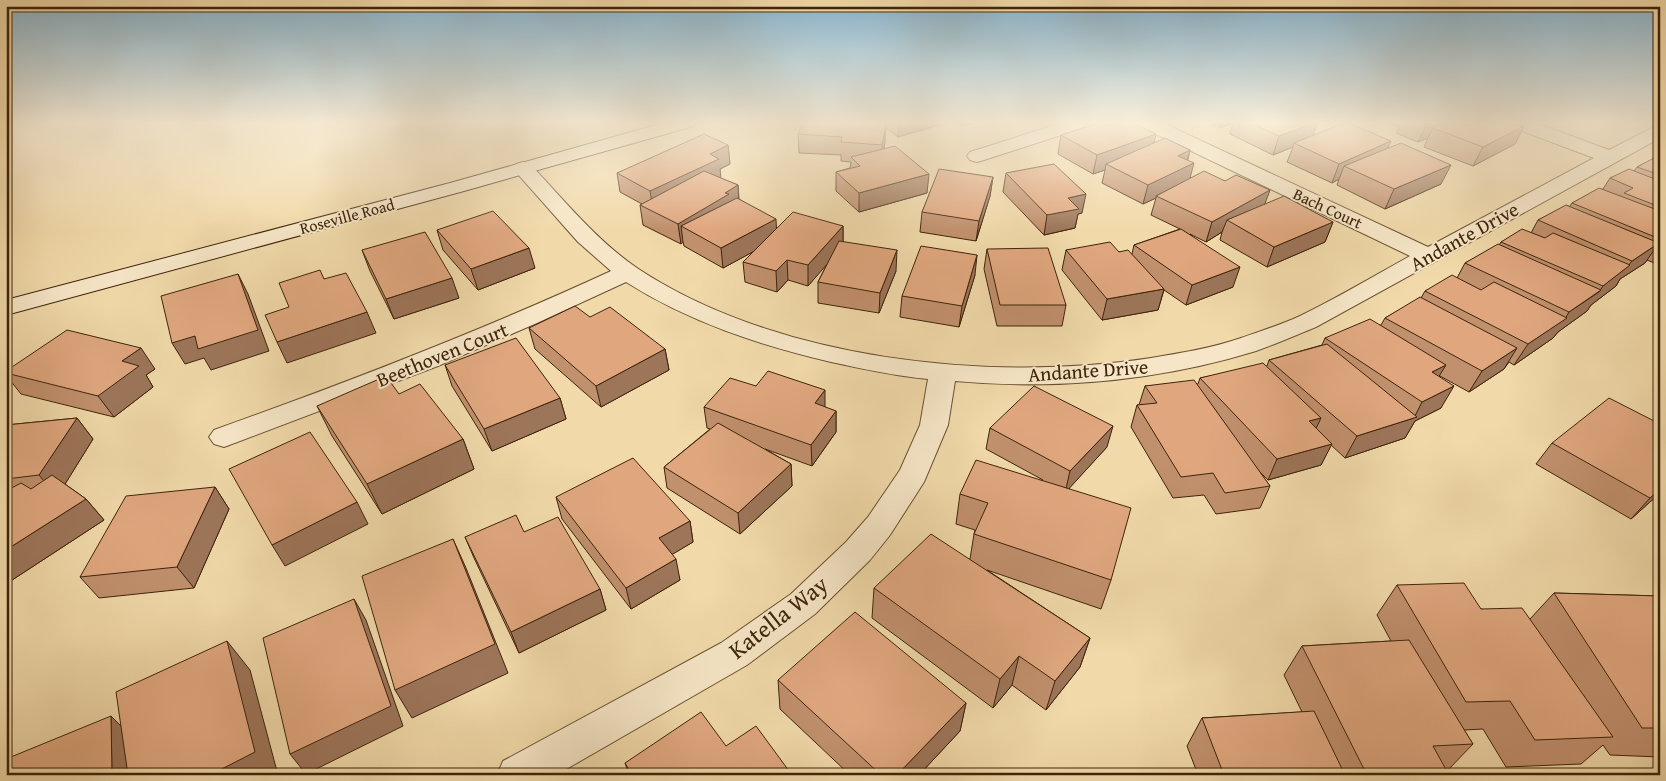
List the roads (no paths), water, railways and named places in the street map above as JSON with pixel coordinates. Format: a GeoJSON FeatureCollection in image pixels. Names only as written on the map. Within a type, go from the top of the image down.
{"type":"FeatureCollection","features":[{"type":"Feature","properties":{"kind":"street","name":"Roseville Road"},"geometry":{"type":"LineString","coordinates":[[6,308],[557,158]]}},
{"type":"Feature","properties":{"kind":"street","name":"Bach Court"},"geometry":{"type":"LineString","coordinates":[[1223,158],[1428,256]]}},
{"type":"Feature","properties":{"kind":"street","name":"Andante Drive"},"geometry":{"type":"LineString","coordinates":[[523,168],[591,242],[628,272],[671,298],[705,315],[753,334],[835,356],[943,372],[1072,375],[1133,369],[1190,360],[1241,347],[1286,331],[1307,322],[1607,158]]}},
{"type":"Feature","properties":{"kind":"street","name":"Beethoven Court"},"geometry":{"type":"LineString","coordinates":[[224,437],[358,389],[476,342],[628,272]]}},
{"type":"Feature","properties":{"kind":"street","name":"Katella Way"},"geometry":{"type":"LineString","coordinates":[[517,775],[734,654],[803,604],[858,551],[880,526],[913,474],[934,425],[943,372]]}}]}
